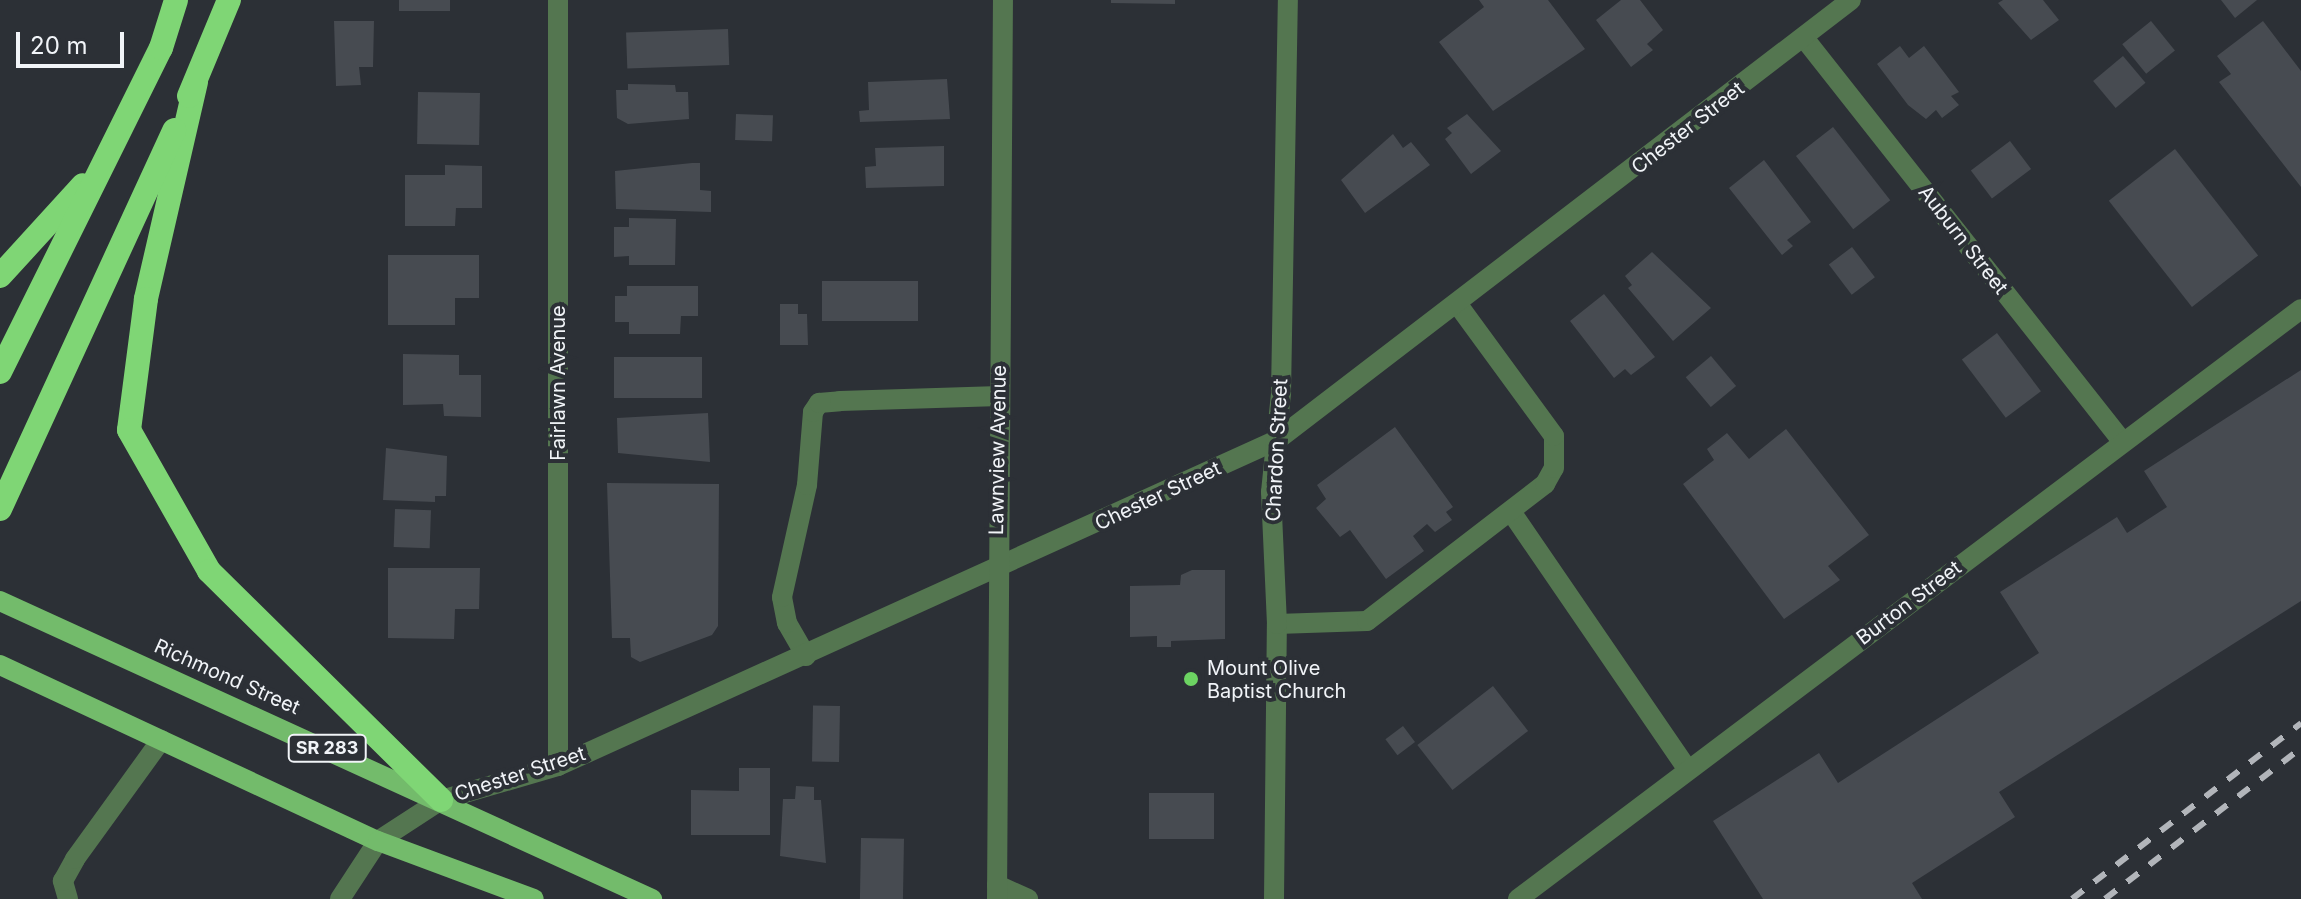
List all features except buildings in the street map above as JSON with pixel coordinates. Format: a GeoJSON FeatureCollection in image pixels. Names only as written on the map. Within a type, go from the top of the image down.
{"type":"FeatureCollection","features":[{"type":"Feature","properties":{"kind":"highway"},"geometry":{"type":"LineString","coordinates":[[0,372],[161,48],[176,0]]}},
{"type":"Feature","properties":{"kind":"highway"},"geometry":{"type":"LineString","coordinates":[[0,509],[196,82],[229,0]]}},
{"type":"Feature","properties":{"kind":"highway"},"geometry":{"type":"LineString","coordinates":[[196,82],[146,299],[129,430],[209,571],[441,800]]}},
{"type":"Feature","properties":{"kind":"highway"},"geometry":{"type":"LineString","coordinates":[[0,276],[101,165]]}},
{"type":"Feature","properties":{"kind":"main road","name":"Richmond Street"},"geometry":{"type":"LineString","coordinates":[[0,601],[652,899]]}},
{"type":"Feature","properties":{"kind":"main road"},"geometry":{"type":"LineString","coordinates":[[0,665],[378,841],[534,899]]}},
{"type":"Feature","properties":{"kind":"street","name":"Fairlawn Avenue"},"geometry":{"type":"LineString","coordinates":[[558,0],[558,766]]}},
{"type":"Feature","properties":{"kind":"street","name":"Lawnview Avenue"},"geometry":{"type":"LineString","coordinates":[[997,892],[995,573],[1000,396],[1003,0]]}},
{"type":"Feature","properties":{"kind":"street","name":"Chardon Street"},"geometry":{"type":"LineString","coordinates":[[1274,899],[1277,624],[1271,492],[1277,440],[1288,0]]}},
{"type":"Feature","properties":{"kind":"street","name":"Chester Street"},"geometry":{"type":"LineString","coordinates":[[378,841],[441,800],[558,766],[995,573],[1277,440],[1458,305],[1851,0]]}},
{"type":"Feature","properties":{"kind":"street","name":"Auburn Street"},"geometry":{"type":"LineString","coordinates":[[1804,38],[2122,441]]}},
{"type":"Feature","properties":{"kind":"street"},"geometry":{"type":"LineString","coordinates":[[1277,624],[1367,621],[1512,513],[1549,476],[1554,436],[1458,305]]}},
{"type":"Feature","properties":{"kind":"street","name":"Burton Street"},"geometry":{"type":"LineString","coordinates":[[1518,899],[2301,309]]}},
{"type":"Feature","properties":{"kind":"street"},"geometry":{"type":"LineString","coordinates":[[806,656],[787,623],[782,597],[807,485],[813,412],[819,403],[1000,396]]}},
{"type":"Feature","properties":{"kind":"street"},"geometry":{"type":"LineString","coordinates":[[1512,513],[1688,770]]}},
{"type":"Feature","properties":{"kind":"street"},"geometry":{"type":"LineString","coordinates":[[68,899],[63,881],[75,859],[161,740]]}},
{"type":"Feature","properties":{"kind":"street"},"geometry":{"type":"LineString","coordinates":[[340,899],[378,841]]}},
{"type":"Feature","properties":{"kind":"street"},"geometry":{"type":"LineString","coordinates":[[997,892],[1028,899]]}},
{"type":"Feature","properties":{"kind":"railway"},"geometry":{"type":"LineString","coordinates":[[2072,899],[2301,723]]}},
{"type":"Feature","properties":{"kind":"railway"},"geometry":{"type":"LineString","coordinates":[[2105,899],[2301,748]]}},
{"type":"Feature","properties":{"kind":"place","name":"Mount Olive Baptist Church"},"geometry":{"type":"Point","coordinates":[1191,679]}}]}
